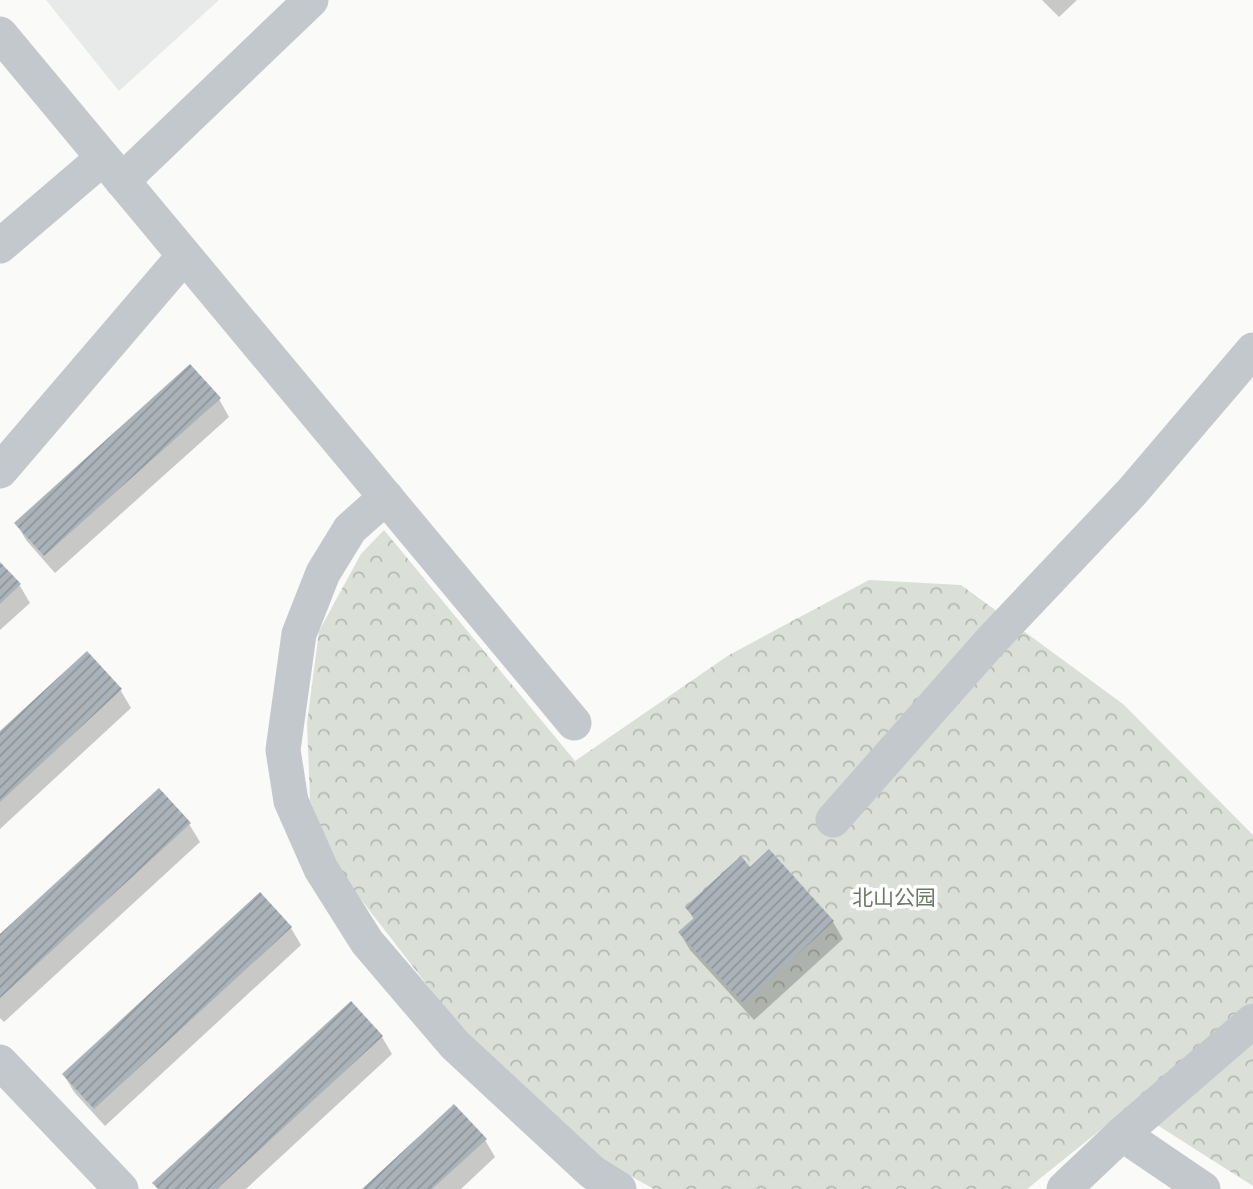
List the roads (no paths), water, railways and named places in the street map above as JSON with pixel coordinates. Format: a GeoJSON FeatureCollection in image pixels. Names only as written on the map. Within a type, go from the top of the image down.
{"type":"FeatureCollection","features":[{"type":"Feature","properties":{"kind":"street"},"geometry":{"type":"LineString","coordinates":[[0,246],[112,169],[311,0]]}},
{"type":"Feature","properties":{"kind":"street"},"geometry":{"type":"LineString","coordinates":[[0,34],[574,723]]}},
{"type":"Feature","properties":{"kind":"street"},"geometry":{"type":"LineString","coordinates":[[0,471],[184,256]]}},
{"type":"Feature","properties":{"kind":"street"},"geometry":{"type":"LineString","coordinates":[[832,820],[990,642],[1131,494],[1253,350]]}},
{"type":"Feature","properties":{"kind":"street"},"geometry":{"type":"LineString","coordinates":[[386,498],[350,529],[323,573],[299,634],[283,750],[291,801],[321,869],[367,943],[455,1045],[592,1172],[618,1189]]}},
{"type":"Feature","properties":{"kind":"street"},"geometry":{"type":"LineString","coordinates":[[1064,1189],[1122,1134],[1253,1021]]}},
{"type":"Feature","properties":{"kind":"street"},"geometry":{"type":"LineString","coordinates":[[0,1062],[121,1189]]}},
{"type":"Feature","properties":{"kind":"street"},"geometry":{"type":"LineString","coordinates":[[1122,1134],[1203,1189]]}},
{"type":"Feature","properties":{"kind":"park label","name":"北山公园"},"geometry":{"type":"Point","coordinates":[894,897]}}]}
